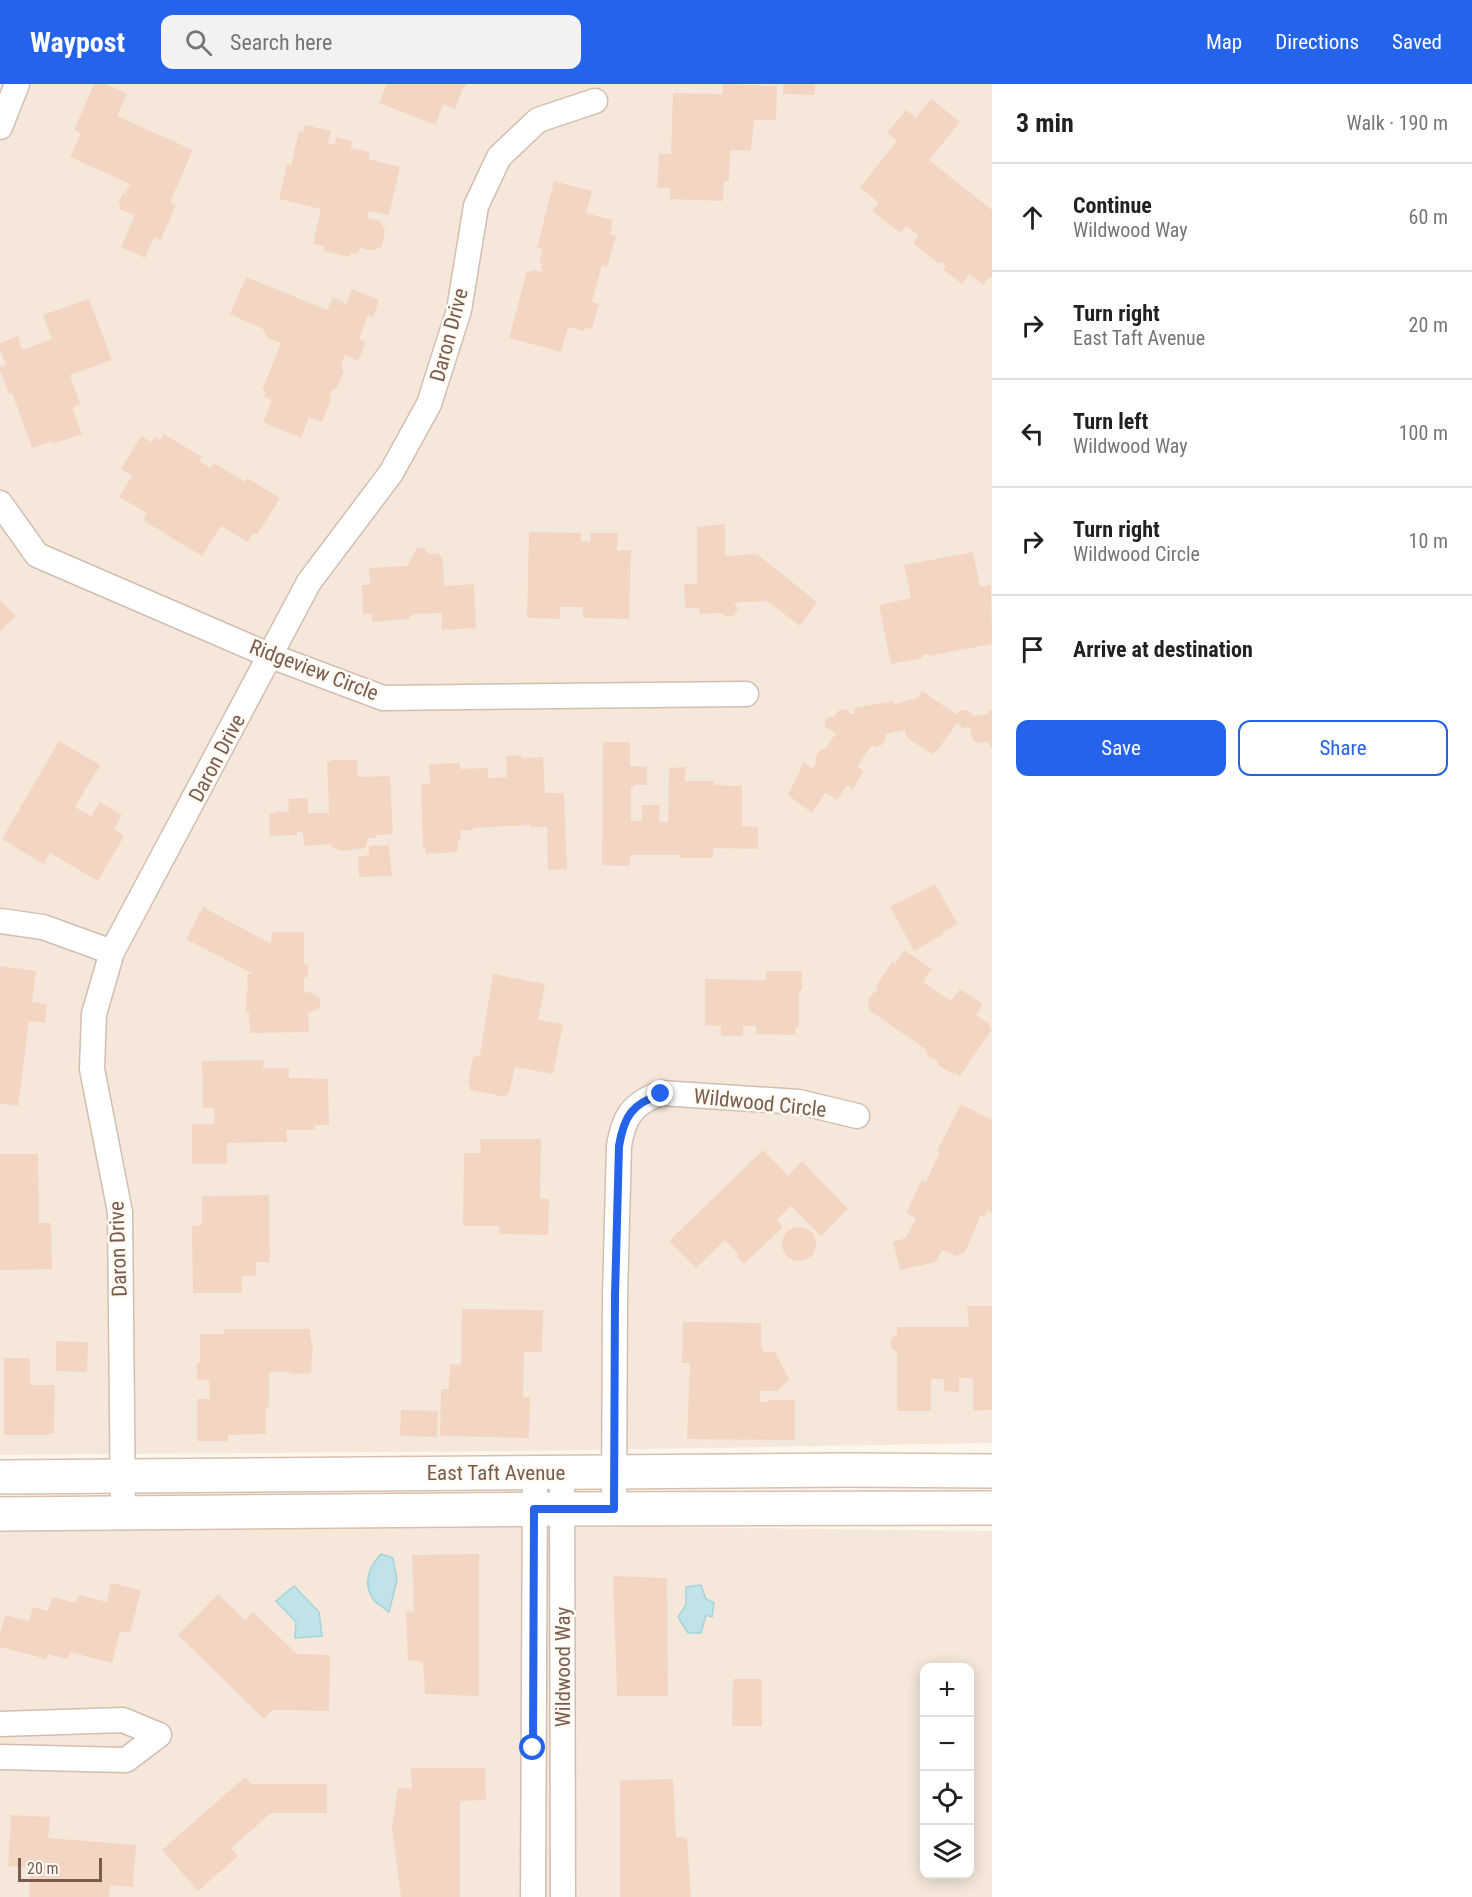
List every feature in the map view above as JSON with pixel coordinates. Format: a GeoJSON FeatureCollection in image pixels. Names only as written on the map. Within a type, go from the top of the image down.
{"type":"FeatureCollection","features":[{"type":"Feature","properties":{"kind":"street"},"geometry":{"type":"LineString","coordinates":[[0,127],[17,84]]}},
{"type":"Feature","properties":{"kind":"street","name":"Daron Drive"},"geometry":{"type":"LineString","coordinates":[[123,1512],[120,1212],[92,1069],[94,1014],[112,952],[309,582],[391,472],[429,404],[459,309],[476,206],[499,157],[538,120],[595,101]]}},
{"type":"Feature","properties":{"kind":"street","name":"Ridgeview Circle"},"geometry":{"type":"LineString","coordinates":[[0,503],[37,555],[271,656],[383,698],[746,694]]}},
{"type":"Feature","properties":{"kind":"street"},"geometry":{"type":"LineString","coordinates":[[0,921],[43,927],[112,952]]}},
{"type":"Feature","properties":{"kind":"street","name":"Wildwood Circle"},"geometry":{"type":"LineString","coordinates":[[614,1472],[619,1146],[622,1126],[632,1111],[646,1099],[661,1094],[799,1102],[857,1116]]}},
{"type":"Feature","properties":{"kind":"street","name":"East Taft Avenue"},"geometry":{"type":"LineString","coordinates":[[0,1478],[836,1470],[992,1471]]}},
{"type":"Feature","properties":{"kind":"street"},"geometry":{"type":"LineString","coordinates":[[614,1472],[614,1509]]}},
{"type":"Feature","properties":{"kind":"street","name":"Wildwood Way"},"geometry":{"type":"LineString","coordinates":[[548,1473],[548,1509],[563,1749],[563,1897]]}},
{"type":"Feature","properties":{"kind":"street","name":"East Taft Avenue"},"geometry":{"type":"LineString","coordinates":[[0,1514],[992,1508]]}},
{"type":"Feature","properties":{"kind":"street","name":"Wildwood Way"},"geometry":{"type":"LineString","coordinates":[[533,1897],[533,1748],[548,1509]]}},
{"type":"Feature","properties":{"kind":"street"},"geometry":{"type":"LineString","coordinates":[[0,1724],[123,1720],[159,1735],[126,1760],[0,1757]]}},
{"type":"Feature","properties":{"kind":"street"},"geometry":{"type":"LineString","coordinates":[[533,1748],[563,1749]]}},
{"type":"Feature","properties":{"kind":"shaded area"},"geometry":{"type":"Polygon","coordinates":[[[0,84],[992,84],[992,1443],[527,1451],[0,1455],[0,84]]]}},
{"type":"Feature","properties":{"kind":"shaded area"},"geometry":{"type":"Polygon","coordinates":[[[584,1526],[992,1531],[992,1897],[0,1897],[0,1530],[584,1526]]]}},
{"type":"Feature","properties":{"kind":"water"},"geometry":{"type":"Polygon","coordinates":[[[381,1554],[393,1558],[397,1580],[389,1612],[373,1599],[368,1587],[370,1569],[381,1554]]]}},
{"type":"Feature","properties":{"kind":"water"},"geometry":{"type":"Polygon","coordinates":[[[701,1585],[706,1599],[714,1603],[712,1617],[706,1615],[701,1633],[688,1633],[678,1617],[686,1605],[686,1587],[701,1585]]]}},
{"type":"Feature","properties":{"kind":"water"},"geometry":{"type":"Polygon","coordinates":[[[294,1586],[319,1612],[322,1636],[295,1638],[296,1622],[276,1601],[294,1586]]]}},
{"type":"Feature","properties":{"kind":"building"},"geometry":{"type":"Polygon","coordinates":[[[94,84],[106,84],[127,94],[117,116],[193,150],[170,202],[176,205],[161,240],[154,237],[145,258],[121,247],[135,215],[119,209],[121,204],[118,203],[130,184],[70,157],[81,134],[74,130],[94,84]]]}},
{"type":"Feature","properties":{"kind":"building"},"geometry":{"type":"Polygon","coordinates":[[[387,84],[468,84],[463,88],[455,109],[443,104],[436,125],[379,103],[387,84]]]}},
{"type":"Feature","properties":{"kind":"building"},"geometry":{"type":"Polygon","coordinates":[[[723,84],[777,86],[776,120],[754,120],[751,151],[730,150],[729,181],[724,181],[723,201],[670,199],[670,188],[657,188],[659,154],[671,154],[673,93],[722,94],[723,84]]]}},
{"type":"Feature","properties":{"kind":"building"},"geometry":{"type":"Polygon","coordinates":[[[783,84],[815,84],[815,95],[783,94],[783,84]]]}},
{"type":"Feature","properties":{"kind":"building"},"geometry":{"type":"Polygon","coordinates":[[[931,99],[960,122],[929,160],[992,210],[992,277],[983,285],[969,274],[962,284],[943,269],[946,266],[941,262],[939,264],[913,243],[919,236],[906,226],[900,233],[872,211],[879,203],[860,187],[897,141],[887,133],[906,110],[916,117],[931,99]]]}},
{"type":"Feature","properties":{"kind":"building"},"geometry":{"type":"Polygon","coordinates":[[[305,125],[331,131],[328,143],[335,145],[336,137],[352,141],[351,148],[370,152],[368,159],[400,167],[389,215],[369,211],[367,218],[380,221],[385,230],[382,246],[373,251],[360,248],[358,254],[351,253],[349,257],[323,251],[324,246],[313,244],[321,209],[279,199],[287,164],[291,165],[299,131],[303,132],[305,125]]]}},
{"type":"Feature","properties":{"kind":"building"},"geometry":{"type":"Polygon","coordinates":[[[554,181],[592,191],[586,213],[613,220],[610,234],[616,236],[607,267],[602,265],[592,302],[599,304],[592,329],[585,328],[584,331],[568,327],[561,352],[509,338],[527,271],[542,272],[543,264],[539,263],[543,249],[537,248],[554,181]]]}},
{"type":"Feature","properties":{"kind":"building"},"geometry":{"type":"Polygon","coordinates":[[[246,277],[327,310],[333,297],[346,304],[352,289],[379,300],[373,317],[368,315],[359,339],[366,342],[358,361],[345,355],[341,365],[344,371],[337,388],[332,390],[322,422],[309,417],[301,438],[263,422],[272,400],[264,397],[266,391],[262,390],[281,343],[267,338],[263,329],[230,314],[246,277]]]}},
{"type":"Feature","properties":{"kind":"building"},"geometry":{"type":"Polygon","coordinates":[[[89,299],[112,360],[70,375],[80,404],[72,408],[82,434],[53,444],[52,441],[32,448],[12,393],[9,394],[0,370],[0,367],[6,365],[0,343],[18,336],[22,350],[52,339],[43,315],[89,299]]]}},
{"type":"Feature","properties":{"kind":"building"},"geometry":{"type":"Polygon","coordinates":[[[164,434],[202,457],[199,461],[211,468],[214,463],[245,482],[247,478],[280,498],[257,535],[253,532],[248,542],[221,526],[202,556],[143,520],[147,513],[119,497],[132,476],[121,469],[141,436],[151,442],[154,437],[160,440],[164,434]]]}},
{"type":"Feature","properties":{"kind":"building"},"geometry":{"type":"Polygon","coordinates":[[[725,524],[725,556],[757,554],[817,602],[800,626],[767,601],[734,603],[738,608],[734,616],[725,617],[722,613],[700,614],[699,608],[685,608],[684,584],[697,584],[697,527],[725,524]]]}},
{"type":"Feature","properties":{"kind":"building"},"geometry":{"type":"Polygon","coordinates":[[[529,532],[581,533],[581,541],[590,542],[590,533],[618,533],[617,550],[631,550],[629,619],[583,618],[583,607],[560,607],[560,619],[527,618],[529,532]]]}},
{"type":"Feature","properties":{"kind":"building"},"geometry":{"type":"Polygon","coordinates":[[[417,548],[424,548],[429,554],[438,553],[443,559],[444,586],[474,584],[476,628],[442,630],[442,613],[413,614],[410,619],[372,622],[372,614],[363,614],[362,585],[370,585],[369,568],[407,566],[417,548]]]}},
{"type":"Feature","properties":{"kind":"building"},"geometry":{"type":"Polygon","coordinates":[[[973,552],[980,587],[991,585],[992,644],[929,656],[929,654],[922,655],[923,658],[891,664],[879,605],[911,598],[904,565],[973,552]]]}},
{"type":"Feature","properties":{"kind":"building"},"geometry":{"type":"Polygon","coordinates":[[[0,600],[16,616],[0,631],[0,600]]]}},
{"type":"Feature","properties":{"kind":"building"},"geometry":{"type":"Polygon","coordinates":[[[922,691],[956,714],[959,711],[968,710],[973,716],[988,714],[987,711],[992,710],[992,747],[990,748],[989,742],[976,743],[973,741],[970,727],[963,728],[957,723],[937,751],[932,754],[906,737],[905,730],[885,734],[886,738],[882,745],[875,747],[872,745],[857,767],[864,771],[853,789],[847,785],[837,800],[825,793],[812,813],[788,795],[804,762],[812,769],[821,749],[825,749],[836,733],[825,727],[828,717],[834,717],[838,711],[846,709],[851,714],[855,713],[854,708],[894,701],[894,704],[917,698],[922,691]]]}},
{"type":"Feature","properties":{"kind":"building"},"geometry":{"type":"Polygon","coordinates":[[[59,741],[100,765],[75,807],[91,816],[100,802],[122,815],[114,829],[124,836],[98,881],[50,853],[44,864],[2,839],[59,741]]]}},
{"type":"Feature","properties":{"kind":"building"},"geometry":{"type":"Polygon","coordinates":[[[603,742],[630,742],[630,766],[647,767],[647,785],[631,787],[631,821],[642,821],[642,805],[660,805],[659,822],[668,822],[669,767],[686,767],[685,781],[714,781],[714,785],[742,786],[742,826],[758,827],[758,849],[713,848],[713,858],[680,858],[680,855],[630,855],[630,866],[602,865],[603,742]]]}},
{"type":"Feature","properties":{"kind":"building"},"geometry":{"type":"Polygon","coordinates":[[[521,755],[521,758],[543,757],[545,793],[564,793],[567,869],[548,870],[547,827],[530,827],[530,825],[473,828],[473,830],[460,831],[461,839],[458,840],[457,852],[426,854],[426,848],[423,848],[421,785],[430,784],[429,764],[460,763],[460,769],[488,768],[488,778],[507,777],[506,756],[521,755]]]}},
{"type":"Feature","properties":{"kind":"building"},"geometry":{"type":"Polygon","coordinates":[[[357,760],[358,777],[390,776],[393,834],[367,838],[367,845],[364,848],[343,851],[332,847],[332,844],[304,846],[303,832],[297,832],[297,835],[270,836],[269,813],[289,812],[288,799],[308,798],[308,813],[329,813],[327,762],[357,760]]]}},
{"type":"Feature","properties":{"kind":"building"},"geometry":{"type":"Polygon","coordinates":[[[389,845],[392,876],[359,877],[358,857],[369,855],[369,846],[389,845]]]}},
{"type":"Feature","properties":{"kind":"building"},"geometry":{"type":"Polygon","coordinates":[[[935,884],[958,924],[914,951],[890,907],[935,884]]]}},
{"type":"Feature","properties":{"kind":"building"},"geometry":{"type":"Polygon","coordinates":[[[203,907],[271,944],[272,932],[304,932],[304,963],[308,966],[308,976],[304,979],[304,993],[311,992],[320,998],[320,1008],[308,1013],[309,1032],[250,1033],[249,1012],[246,1012],[246,991],[248,991],[247,974],[253,974],[186,939],[203,907]]]}},
{"type":"Feature","properties":{"kind":"building"},"geometry":{"type":"Polygon","coordinates":[[[904,950],[932,969],[923,982],[951,1001],[960,989],[983,1004],[976,1015],[990,1024],[992,1029],[960,1076],[937,1064],[939,1061],[929,1057],[924,1048],[869,1010],[868,999],[878,988],[876,986],[892,962],[895,964],[904,950]]]}},
{"type":"Feature","properties":{"kind":"building"},"geometry":{"type":"Polygon","coordinates":[[[0,966],[36,971],[32,1002],[47,1004],[45,1023],[29,1021],[18,1106],[0,1103],[0,966]]]}},
{"type":"Feature","properties":{"kind":"building"},"geometry":{"type":"Polygon","coordinates":[[[766,971],[802,971],[802,990],[799,990],[799,1027],[796,1027],[795,1035],[756,1034],[756,1026],[743,1026],[743,1036],[721,1036],[721,1026],[705,1025],[705,979],[766,980],[766,971]]]}},
{"type":"Feature","properties":{"kind":"building"},"geometry":{"type":"Polygon","coordinates":[[[493,974],[545,984],[538,1020],[563,1024],[553,1074],[515,1067],[506,1097],[470,1090],[470,1085],[468,1085],[473,1057],[480,1055],[493,974]]]}},
{"type":"Feature","properties":{"kind":"building"},"geometry":{"type":"Polygon","coordinates":[[[264,1060],[263,1068],[289,1068],[289,1078],[328,1079],[329,1125],[315,1125],[315,1130],[286,1130],[287,1142],[227,1143],[227,1164],[192,1164],[192,1124],[214,1124],[214,1108],[203,1108],[202,1061],[264,1060]]]}},
{"type":"Feature","properties":{"kind":"building"},"geometry":{"type":"Polygon","coordinates":[[[961,1104],[992,1120],[992,1213],[987,1211],[984,1217],[981,1215],[965,1252],[957,1256],[942,1250],[936,1262],[900,1270],[893,1242],[906,1238],[916,1218],[906,1213],[922,1180],[926,1182],[940,1152],[937,1151],[961,1104]]]}},
{"type":"Feature","properties":{"kind":"building"},"geometry":{"type":"Polygon","coordinates":[[[480,1139],[541,1139],[540,1199],[549,1199],[548,1235],[499,1234],[499,1226],[463,1226],[464,1153],[481,1153],[480,1139]]]}},
{"type":"Feature","properties":{"kind":"building"},"geometry":{"type":"Polygon","coordinates":[[[763,1150],[788,1176],[802,1161],[848,1209],[821,1236],[791,1206],[777,1220],[783,1227],[744,1264],[725,1240],[696,1268],[669,1241],[763,1150]]]}},
{"type":"Feature","properties":{"kind":"building"},"geometry":{"type":"Polygon","coordinates":[[[0,1154],[38,1154],[39,1223],[51,1223],[52,1269],[0,1270],[0,1154]]]}},
{"type":"Feature","properties":{"kind":"building"},"geometry":{"type":"Polygon","coordinates":[[[269,1195],[270,1262],[256,1262],[256,1276],[242,1276],[242,1293],[193,1293],[192,1226],[202,1225],[202,1196],[269,1195]]]}},
{"type":"Feature","properties":{"kind":"building"},"geometry":{"type":"Polygon","coordinates":[[[799,1227],[811,1232],[816,1244],[811,1256],[799,1261],[787,1256],[782,1244],[787,1232],[799,1227]]]}},
{"type":"Feature","properties":{"kind":"building"},"geometry":{"type":"Polygon","coordinates":[[[967,1306],[992,1306],[992,1410],[973,1411],[973,1378],[959,1378],[959,1392],[944,1391],[944,1379],[931,1379],[931,1411],[897,1411],[897,1352],[891,1348],[891,1338],[897,1335],[897,1327],[969,1327],[967,1306]]]}},
{"type":"Feature","properties":{"kind":"building"},"geometry":{"type":"Polygon","coordinates":[[[462,1309],[543,1310],[542,1352],[524,1352],[523,1397],[530,1397],[529,1438],[440,1436],[441,1389],[449,1389],[450,1364],[461,1365],[462,1309]]]}},
{"type":"Feature","properties":{"kind":"building"},"geometry":{"type":"Polygon","coordinates":[[[683,1322],[761,1323],[763,1352],[775,1352],[789,1379],[778,1391],[760,1391],[760,1402],[795,1400],[795,1440],[687,1439],[690,1363],[682,1363],[683,1322]]]}},
{"type":"Feature","properties":{"kind":"building"},"geometry":{"type":"Polygon","coordinates":[[[224,1329],[310,1329],[311,1342],[313,1342],[311,1373],[269,1372],[266,1434],[228,1435],[228,1441],[197,1441],[197,1399],[210,1399],[209,1380],[197,1380],[197,1363],[200,1363],[200,1334],[224,1334],[224,1329]]]}},
{"type":"Feature","properties":{"kind":"building"},"geometry":{"type":"Polygon","coordinates":[[[56,1341],[88,1342],[87,1372],[56,1371],[56,1341]]]}},
{"type":"Feature","properties":{"kind":"building"},"geometry":{"type":"Polygon","coordinates":[[[4,1358],[30,1358],[30,1385],[55,1385],[54,1433],[4,1435],[4,1358]]]}},
{"type":"Feature","properties":{"kind":"building"},"geometry":{"type":"Polygon","coordinates":[[[401,1410],[438,1411],[437,1437],[400,1436],[401,1410]]]}},
{"type":"Feature","properties":{"kind":"building"},"geometry":{"type":"Polygon","coordinates":[[[479,1554],[479,1696],[425,1694],[423,1662],[408,1660],[406,1612],[414,1611],[412,1555],[479,1554]]]}},
{"type":"Feature","properties":{"kind":"building"},"geometry":{"type":"Polygon","coordinates":[[[613,1576],[667,1578],[668,1696],[617,1696],[613,1576]]]}},
{"type":"Feature","properties":{"kind":"building"},"geometry":{"type":"Polygon","coordinates":[[[111,1583],[141,1590],[130,1633],[120,1631],[112,1663],[70,1652],[68,1659],[47,1654],[46,1659],[0,1647],[0,1634],[5,1615],[29,1621],[33,1607],[48,1611],[52,1597],[76,1603],[78,1595],[107,1602],[111,1583]]]}},
{"type":"Feature","properties":{"kind":"building"},"geometry":{"type":"Polygon","coordinates":[[[218,1594],[245,1620],[253,1612],[297,1654],[330,1655],[329,1711],[272,1710],[264,1719],[178,1635],[218,1594]]]}},
{"type":"Feature","properties":{"kind":"building"},"geometry":{"type":"Polygon","coordinates":[[[733,1679],[762,1679],[762,1726],[732,1726],[733,1679]]]}},
{"type":"Feature","properties":{"kind":"building"},"geometry":{"type":"Polygon","coordinates":[[[411,1768],[485,1768],[486,1800],[460,1801],[460,1897],[401,1897],[392,1827],[398,1787],[412,1789],[411,1768]]]}},
{"type":"Feature","properties":{"kind":"building"},"geometry":{"type":"Polygon","coordinates":[[[245,1777],[252,1784],[327,1784],[327,1813],[271,1813],[231,1848],[238,1856],[198,1891],[162,1850],[245,1777]]]}},
{"type":"Feature","properties":{"kind":"building"},"geometry":{"type":"Polygon","coordinates":[[[673,1779],[676,1837],[687,1838],[691,1897],[620,1897],[620,1780],[673,1779]]]}},
{"type":"Feature","properties":{"kind":"building"},"geometry":{"type":"Polygon","coordinates":[[[11,1815],[50,1817],[48,1838],[136,1845],[133,1887],[110,1885],[109,1897],[29,1897],[31,1868],[8,1866],[11,1815]]]}},
{"type":"Feature","properties":{"kind":"route"},"geometry":{"type":"LineString","coordinates":[[533,1748],[534,1509],[614,1509],[615,1296],[619,1146],[622,1126],[632,1111],[646,1099],[661,1094]]}}]}
